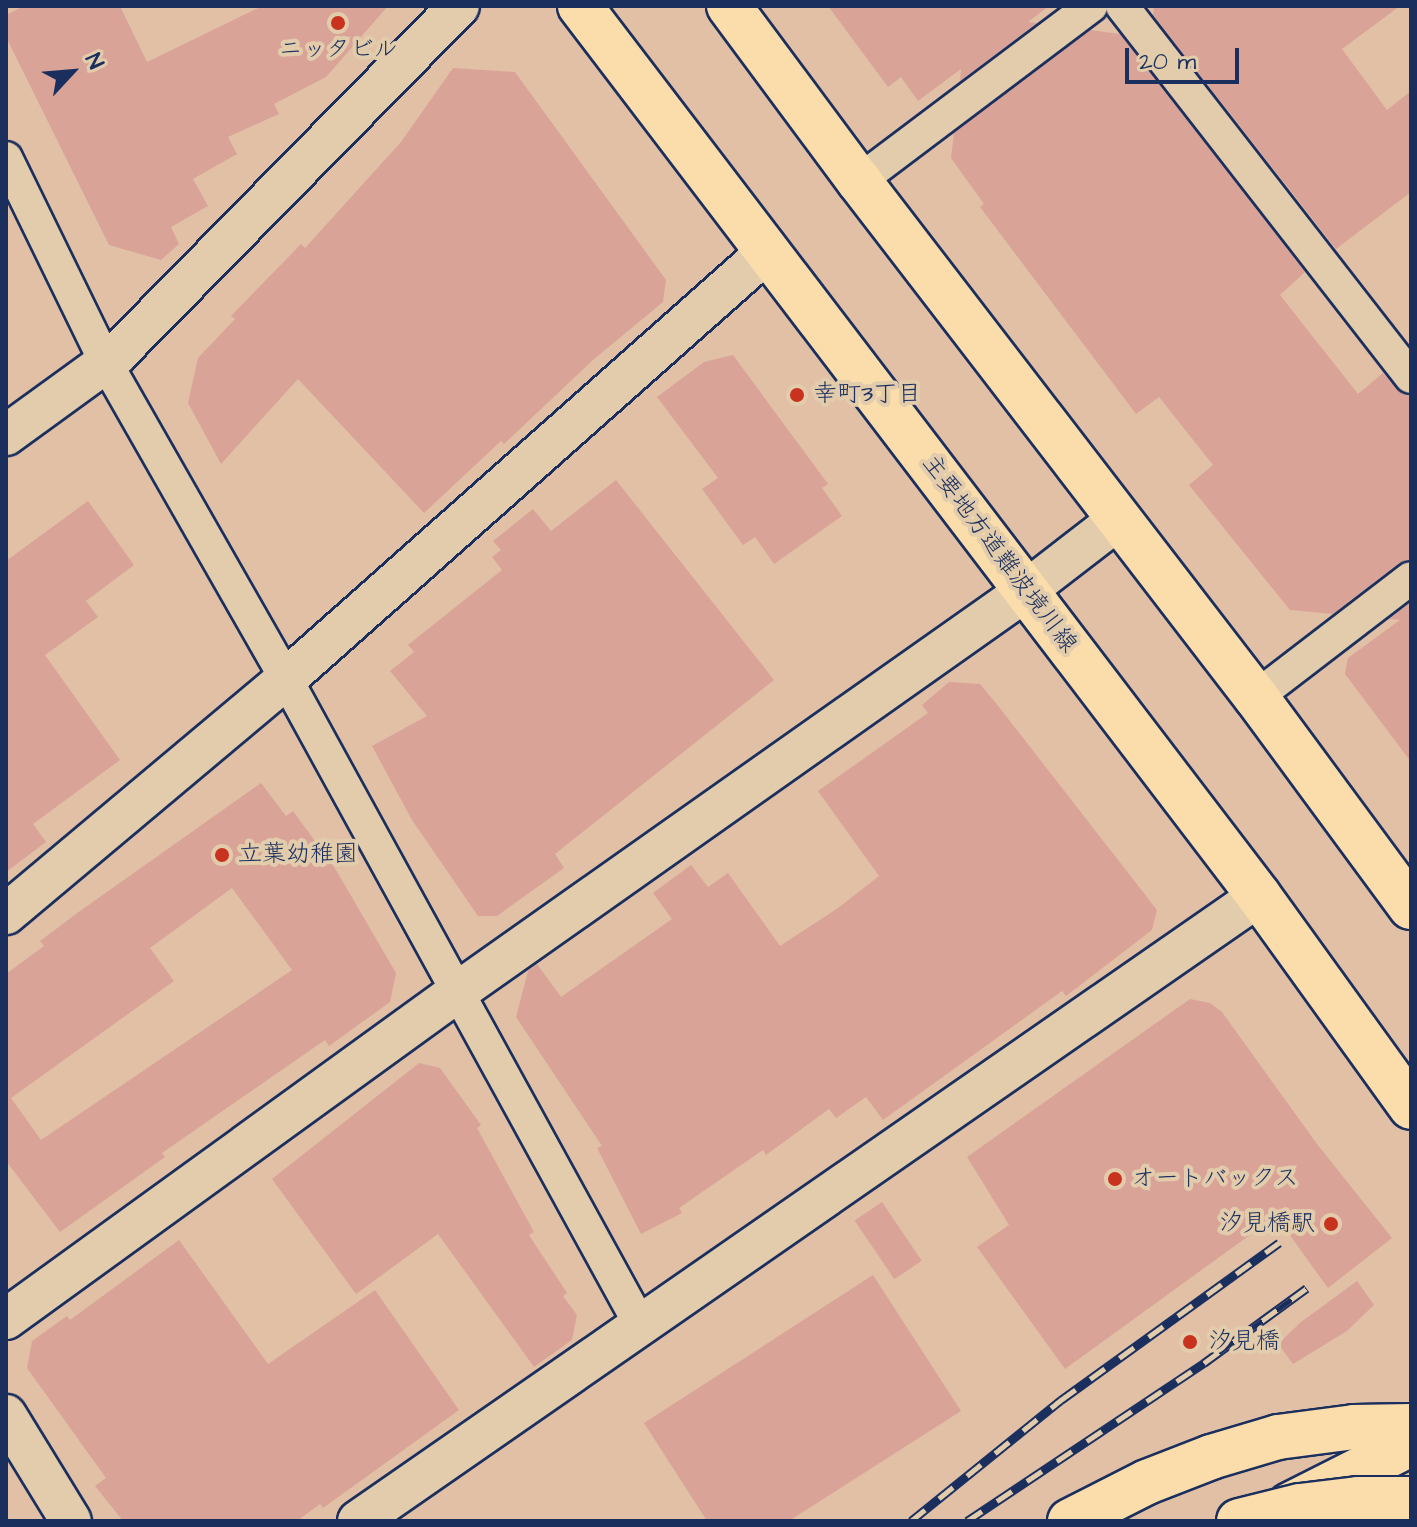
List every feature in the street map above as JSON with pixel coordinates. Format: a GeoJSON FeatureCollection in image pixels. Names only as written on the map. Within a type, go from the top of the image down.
{"type":"FeatureCollection","features":[{"type":"Feature","properties":{"kind":"main road","name":"主要地方道難波境川線"},"geometry":{"type":"LineString","coordinates":[[580,6],[1259,896],[1411,1107]]}},
{"type":"Feature","properties":{"kind":"main road"},"geometry":{"type":"LineString","coordinates":[[729,6],[859,181],[1256,697],[1411,907]]}},
{"type":"Feature","properties":{"kind":"main road"},"geometry":{"type":"LineString","coordinates":[[1070,1521],[1147,1482],[1211,1457],[1278,1437],[1354,1427],[1411,1426]]}},
{"type":"Feature","properties":{"kind":"main road"},"geometry":{"type":"LineString","coordinates":[[1259,1521],[1411,1444]]}},
{"type":"Feature","properties":{"kind":"main road"},"geometry":{"type":"LineString","coordinates":[[1239,1521],[1300,1506],[1358,1499],[1411,1499]]}},
{"type":"Feature","properties":{"kind":"street"},"geometry":{"type":"LineString","coordinates":[[6,435],[106,363],[459,6]]}},
{"type":"Feature","properties":{"kind":"street"},"geometry":{"type":"LineString","coordinates":[[859,181],[1091,6]]}},
{"type":"Feature","properties":{"kind":"street"},"geometry":{"type":"LineString","coordinates":[[1122,6],[1411,377]]}},
{"type":"Feature","properties":{"kind":"street"},"geometry":{"type":"LineString","coordinates":[[6,158],[106,363],[286,679],[641,1326]]}},
{"type":"Feature","properties":{"kind":"street"},"geometry":{"type":"LineString","coordinates":[[6,914],[286,679],[768,251]]}},
{"type":"Feature","properties":{"kind":"street"},"geometry":{"type":"LineString","coordinates":[[6,1319],[456,993],[1027,590],[1119,519]]}},
{"type":"Feature","properties":{"kind":"street"},"geometry":{"type":"LineString","coordinates":[[1256,697],[1411,578]]}},
{"type":"Feature","properties":{"kind":"street"},"geometry":{"type":"LineString","coordinates":[[358,1521],[1259,896]]}},
{"type":"Feature","properties":{"kind":"street"},"geometry":{"type":"LineString","coordinates":[[6,1415],[71,1521]]}},
{"type":"Feature","properties":{"kind":"building"},"geometry":{"type":"Polygon","coordinates":[[[24,6],[120,6],[147,62],[262,6],[388,6],[326,77],[274,104],[279,114],[228,137],[237,154],[193,179],[208,206],[171,227],[179,244],[161,260],[109,245],[6,37],[6,15],[24,6]]]}},
{"type":"Feature","properties":{"kind":"building"},"geometry":{"type":"Polygon","coordinates":[[[828,6],[1049,6],[1028,22],[1037,23],[960,81],[961,69],[918,101],[901,77],[888,87],[828,6]]]}},
{"type":"Feature","properties":{"kind":"building"},"geometry":{"type":"Polygon","coordinates":[[[1154,6],[1400,6],[1342,49],[1387,110],[1411,91],[1411,192],[1336,249],[1153,15],[1154,6]]]}},
{"type":"Feature","properties":{"kind":"building"},"geometry":{"type":"Polygon","coordinates":[[[1090,30],[1120,34],[1305,272],[1280,295],[1358,394],[1383,373],[1397,389],[1411,398],[1411,559],[1399,563],[1333,614],[1290,610],[1189,485],[1213,465],[1159,397],[1136,414],[980,207],[984,204],[951,158],[954,133],[1090,30]]]}},
{"type":"Feature","properties":{"kind":"building"},"geometry":{"type":"Polygon","coordinates":[[[453,68],[515,72],[666,280],[663,302],[593,360],[504,444],[501,441],[424,513],[298,379],[221,464],[188,403],[198,358],[235,319],[231,316],[301,244],[305,248],[401,142],[453,68]]]}},
{"type":"Feature","properties":{"kind":"building"},"geometry":{"type":"Polygon","coordinates":[[[733,355],[828,484],[822,488],[842,516],[774,564],[755,537],[743,545],[702,489],[718,478],[657,397],[704,362],[733,355]]]}},
{"type":"Feature","properties":{"kind":"building"},"geometry":{"type":"Polygon","coordinates":[[[616,480],[774,680],[555,854],[564,868],[497,916],[478,916],[412,820],[372,746],[427,716],[390,671],[414,652],[408,645],[502,570],[492,557],[501,550],[493,541],[533,509],[551,531],[616,480]]]}},
{"type":"Feature","properties":{"kind":"building"},"geometry":{"type":"Polygon","coordinates":[[[88,501],[134,565],[86,601],[98,617],[45,655],[120,760],[33,824],[46,842],[6,872],[6,561],[88,501]]]}},
{"type":"Feature","properties":{"kind":"building"},"geometry":{"type":"Polygon","coordinates":[[[1411,602],[1411,762],[1345,674],[1348,658],[1400,620],[1389,619],[1411,602]]]}},
{"type":"Feature","properties":{"kind":"building"},"geometry":{"type":"Polygon","coordinates":[[[949,682],[980,684],[999,707],[1157,910],[1152,930],[1066,996],[1062,991],[883,1120],[866,1097],[836,1118],[829,1109],[766,1155],[763,1150],[679,1208],[682,1213],[641,1234],[597,1148],[602,1146],[516,1017],[528,971],[537,964],[561,997],[672,919],[653,893],[691,865],[708,887],[728,873],[780,946],[838,908],[879,876],[818,791],[928,713],[922,705],[949,682]]]}},
{"type":"Feature","properties":{"kind":"building"},"geometry":{"type":"Polygon","coordinates":[[[261,783],[286,816],[293,811],[336,870],[396,973],[390,1002],[329,1046],[325,1040],[162,1153],[165,1157],[60,1232],[6,1161],[6,974],[44,946],[40,941],[261,783]],[[232,888],[150,948],[174,981],[11,1098],[41,1140],[292,970],[232,888]]]}},
{"type":"Feature","properties":{"kind":"building","name":"オートバックス"},"geometry":{"type":"Polygon","coordinates":[[[1190,999],[1210,1003],[1222,1012],[1317,1144],[1392,1238],[1328,1288],[1276,1216],[1065,1369],[977,1247],[1009,1225],[967,1157],[1190,999]]]}},
{"type":"Feature","properties":{"kind":"building"},"geometry":{"type":"Polygon","coordinates":[[[419,1063],[440,1068],[481,1125],[477,1128],[534,1232],[529,1235],[567,1293],[563,1296],[577,1315],[572,1340],[534,1367],[438,1234],[356,1294],[272,1179],[419,1063]]]}},
{"type":"Feature","properties":{"kind":"building"},"geometry":{"type":"Polygon","coordinates":[[[882,1202],[922,1261],[894,1279],[855,1220],[882,1202]]]}},
{"type":"Feature","properties":{"kind":"building"},"geometry":{"type":"Polygon","coordinates":[[[179,1240],[268,1364],[375,1290],[459,1410],[323,1508],[320,1504],[297,1521],[123,1521],[95,1486],[106,1478],[27,1368],[32,1341],[67,1316],[70,1320],[179,1240]]]}},
{"type":"Feature","properties":{"kind":"building"},"geometry":{"type":"Polygon","coordinates":[[[873,1275],[961,1411],[789,1521],[707,1521],[644,1423],[873,1275]]]}},
{"type":"Feature","properties":{"kind":"building"},"geometry":{"type":"Polygon","coordinates":[[[1357,1281],[1374,1305],[1347,1331],[1293,1364],[1278,1344],[1301,1322],[1357,1281]]]}},
{"type":"Feature","properties":{"kind":"railway"},"geometry":{"type":"LineString","coordinates":[[911,1521],[1061,1400],[1279,1243]]}},
{"type":"Feature","properties":{"kind":"railway"},"geometry":{"type":"LineString","coordinates":[[967,1521],[1204,1363],[1307,1288]]}},
{"type":"Feature","properties":{"kind":"place","name":"ニッタビル"},"geometry":{"type":"Point","coordinates":[338,23]}},
{"type":"Feature","properties":{"kind":"place","name":"幸町3丁目"},"geometry":{"type":"Point","coordinates":[797,395]}},
{"type":"Feature","properties":{"kind":"place","name":"立葉幼稚園"},"geometry":{"type":"Point","coordinates":[222,855]}},
{"type":"Feature","properties":{"kind":"place","name":"オートバックス"},"geometry":{"type":"Point","coordinates":[1115,1179]}},
{"type":"Feature","properties":{"kind":"place","name":"汐見橋駅"},"geometry":{"type":"Point","coordinates":[1331,1224]}},
{"type":"Feature","properties":{"kind":"place","name":"汐見橋"},"geometry":{"type":"Point","coordinates":[1190,1342]}}]}
